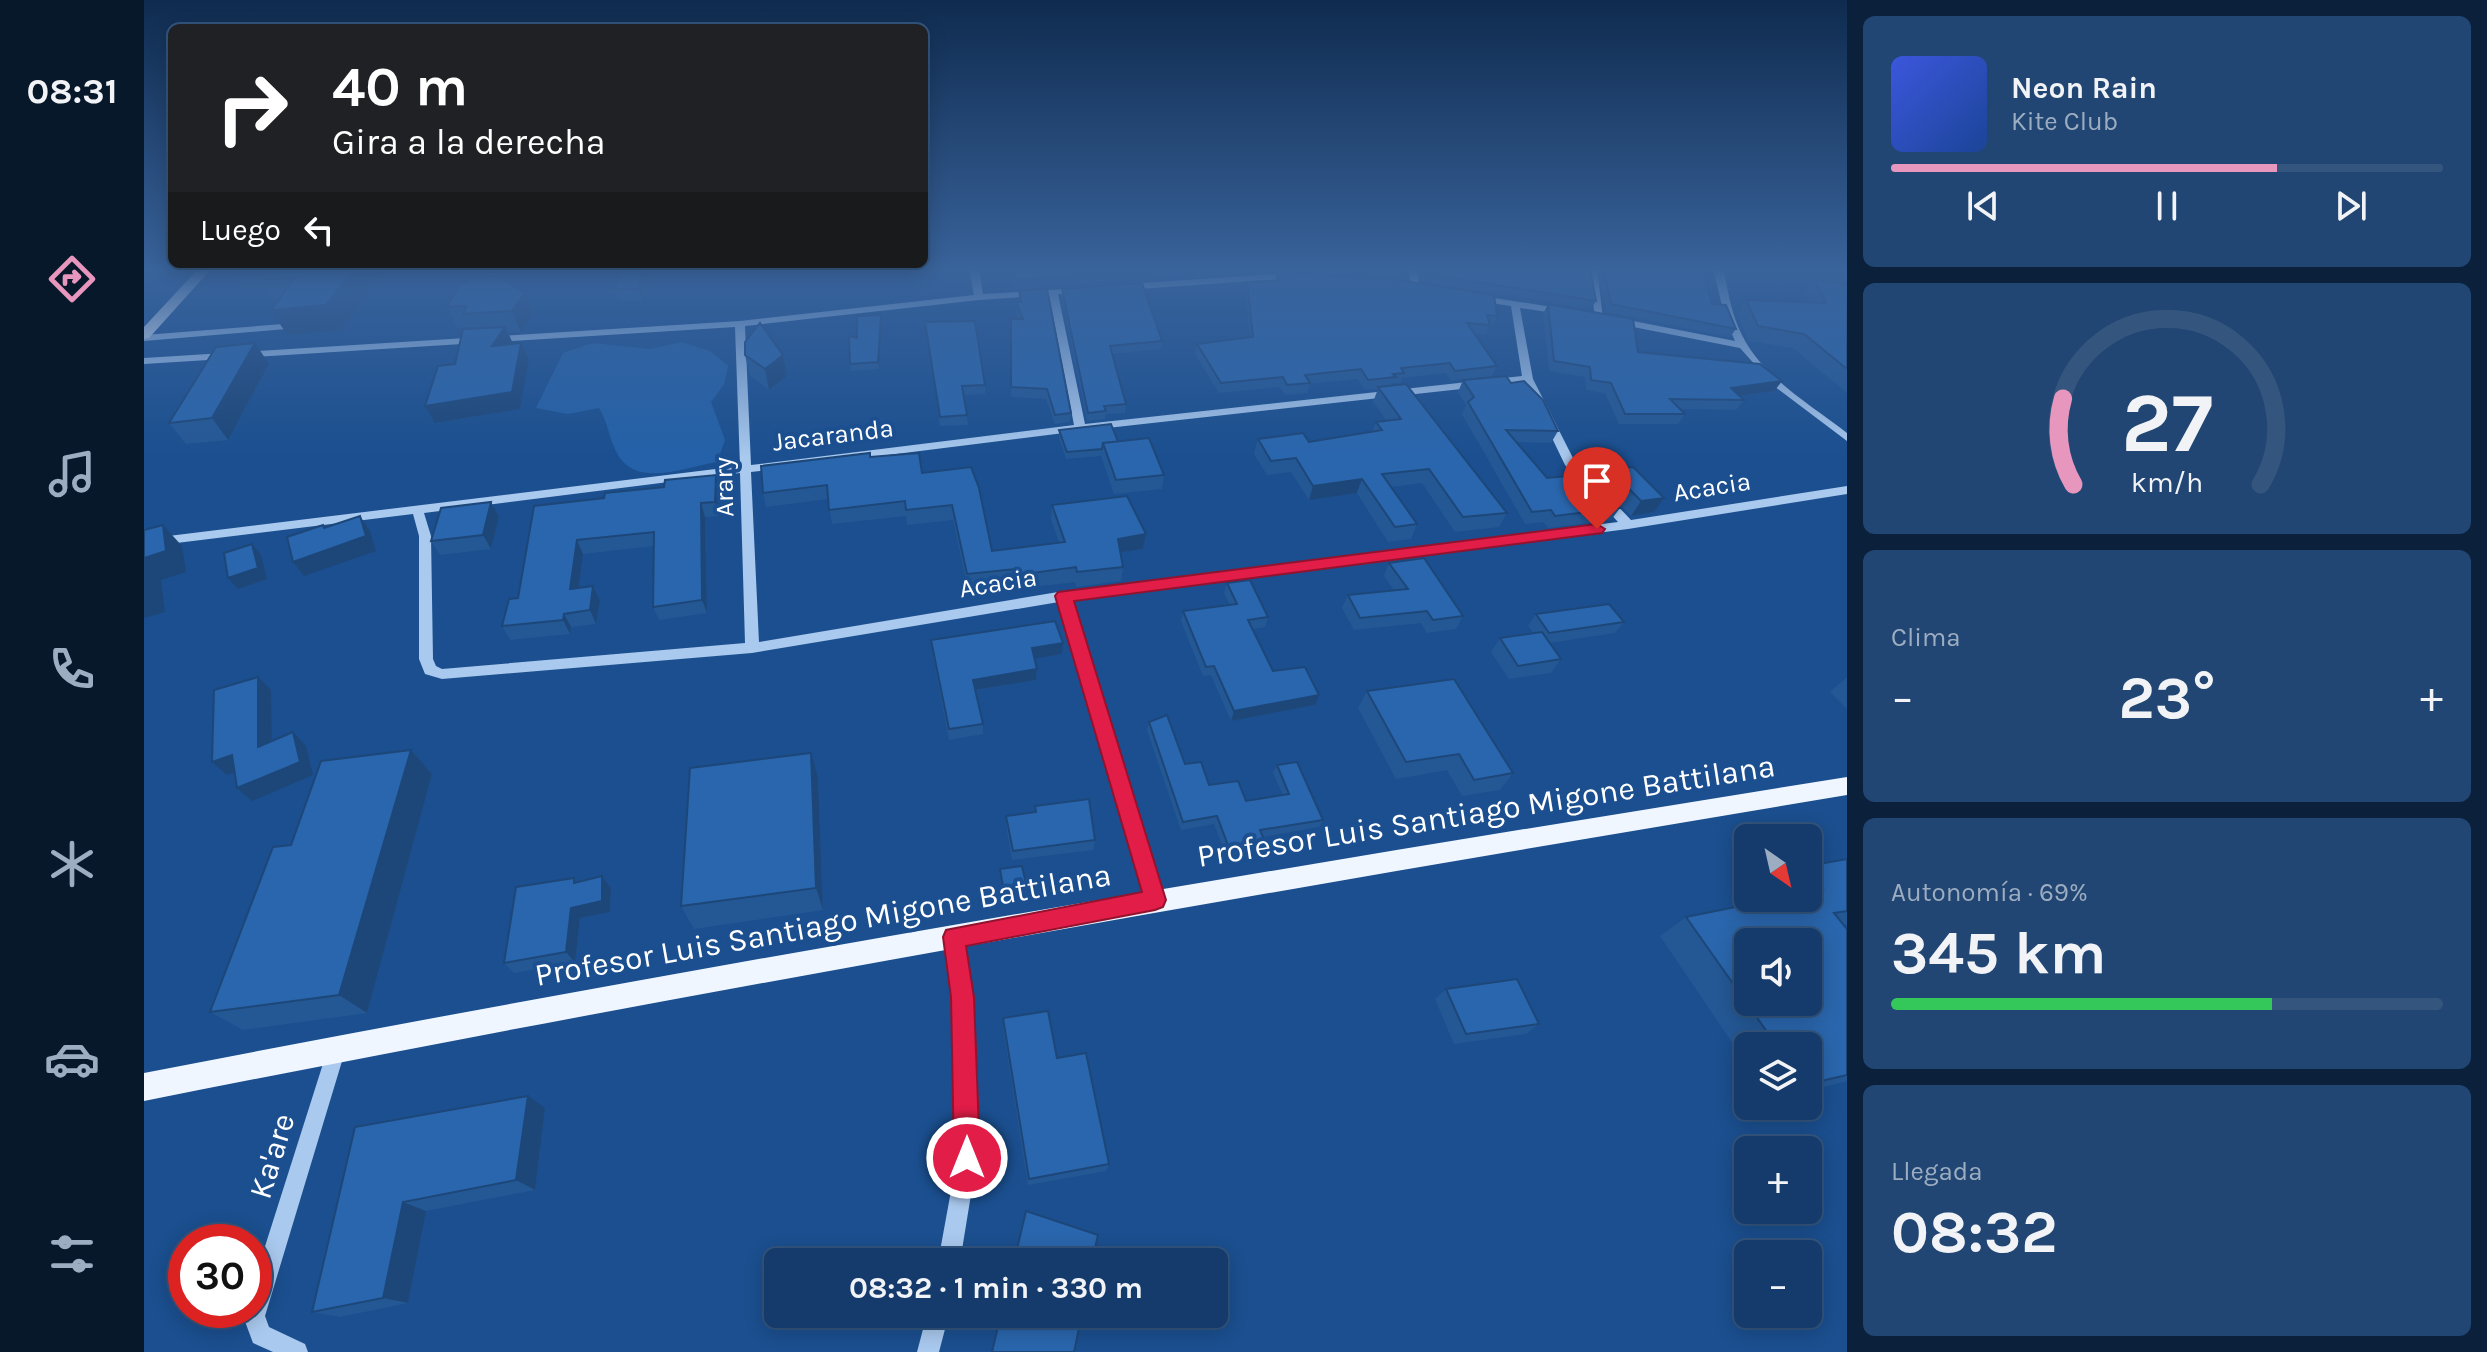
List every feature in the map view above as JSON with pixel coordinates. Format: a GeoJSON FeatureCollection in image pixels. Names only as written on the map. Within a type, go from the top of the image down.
{"type":"FeatureCollection","features":[{"type":"Feature","properties":{"kind":"main road","name":"Profesor Luis Santiago Migone Battilana"},"geometry":{"type":"LineString","coordinates":[[144,1087],[337,1048],[1155,900],[1847,786]]}},
{"type":"Feature","properties":{"kind":"street"},"geometry":{"type":"LineString","coordinates":[[144,337],[226,331]]}},
{"type":"Feature","properties":{"kind":"street"},"geometry":{"type":"LineString","coordinates":[[144,361],[626,331]]}},
{"type":"Feature","properties":{"kind":"street","name":"Arary"},"geometry":{"type":"LineString","coordinates":[[740,331],[752,648]]}},
{"type":"Feature","properties":{"kind":"street"},"geometry":{"type":"LineString","coordinates":[[1061,331],[1080,428]]}},
{"type":"Feature","properties":{"kind":"street"},"geometry":{"type":"LineString","coordinates":[[1520,331],[1528,379],[1569,462],[1628,525]]}},
{"type":"Feature","properties":{"kind":"street"},"geometry":{"type":"LineString","coordinates":[[1669,331],[1743,346]]}},
{"type":"Feature","properties":{"kind":"street"},"geometry":{"type":"LineString","coordinates":[[1736,331],[1743,346],[1767,372],[1847,438]]}},
{"type":"Feature","properties":{"kind":"street","name":"Jacaranda"},"geometry":{"type":"LineString","coordinates":[[144,543],[745,467],[1528,379]]}},
{"type":"Feature","properties":{"kind":"street","name":"Acacia"},"geometry":{"type":"LineString","coordinates":[[417,508],[425,536],[426,659],[430,670],[442,674],[752,648],[1064,596],[1628,525],[1847,490]]}},
{"type":"Feature","properties":{"kind":"street"},"geometry":{"type":"LineString","coordinates":[[1064,596],[1155,900]]}},
{"type":"Feature","properties":{"kind":"street"},"geometry":{"type":"LineString","coordinates":[[951,1248],[967,1158],[962,997],[954,937]]}},
{"type":"Feature","properties":{"kind":"street","name":"Ka'are"},"geometry":{"type":"LineString","coordinates":[[297,1352],[261,1335],[254,1316],[337,1048]]}},
{"type":"Feature","properties":{"kind":"street"},"geometry":{"type":"LineString","coordinates":[[928,1352],[934,1328]]}},
{"type":"Feature","properties":{"kind":"shaded area"},"geometry":{"type":"Polygon","coordinates":[[[681,342],[710,351],[728,366],[724,384],[711,402],[725,440],[717,462],[675,471],[646,473],[623,462],[599,408],[568,414],[536,408],[563,353],[593,343],[650,349],[681,342]]]}},
{"type":"Feature","properties":{"kind":"building"},"geometry":{"type":"Polygon","coordinates":[[[463,331],[502,331],[492,346],[521,343],[512,392],[425,406],[438,366],[455,364],[463,331]]]}},
{"type":"Feature","properties":{"kind":"building"},"geometry":{"type":"Polygon","coordinates":[[[754,331],[766,331],[783,355],[765,369],[745,355],[745,342],[754,331]]]}},
{"type":"Feature","properties":{"kind":"building"},"geometry":{"type":"Polygon","coordinates":[[[857,331],[880,331],[878,362],[850,364],[849,336],[857,338],[857,331]]]}},
{"type":"Feature","properties":{"kind":"building"},"geometry":{"type":"Polygon","coordinates":[[[926,331],[977,331],[985,385],[962,386],[967,415],[940,417],[926,331]]]}},
{"type":"Feature","properties":{"kind":"building"},"geometry":{"type":"Polygon","coordinates":[[[1011,331],[1055,331],[1071,413],[1055,415],[1047,389],[1011,387],[1011,331]]]}},
{"type":"Feature","properties":{"kind":"building"},"geometry":{"type":"Polygon","coordinates":[[[1071,331],[1159,331],[1162,341],[1110,346],[1126,404],[1104,406],[1106,411],[1088,413],[1071,331]]]}},
{"type":"Feature","properties":{"kind":"building"},"geometry":{"type":"Polygon","coordinates":[[[1252,331],[1473,331],[1497,366],[1455,371],[1450,363],[1401,368],[1404,373],[1393,374],[1396,377],[1368,380],[1361,369],[1305,375],[1310,383],[1287,385],[1283,377],[1221,383],[1197,344],[1253,337],[1252,331]]]}},
{"type":"Feature","properties":{"kind":"building"},"geometry":{"type":"Polygon","coordinates":[[[1551,331],[1635,331],[1638,352],[1760,364],[1782,381],[1731,388],[1744,400],[1670,399],[1685,414],[1625,414],[1611,383],[1591,380],[1590,367],[1554,361],[1551,331]]]}},
{"type":"Feature","properties":{"kind":"building"},"geometry":{"type":"Polygon","coordinates":[[[1787,331],[1847,331],[1847,369],[1804,334],[1787,331]]]}},
{"type":"Feature","properties":{"kind":"building"},"geometry":{"type":"Polygon","coordinates":[[[255,343],[212,418],[169,423],[216,347],[255,343]]]}},
{"type":"Feature","properties":{"kind":"building"},"geometry":{"type":"Polygon","coordinates":[[[1506,376],[1511,383],[1524,381],[1543,400],[1558,431],[1506,430],[1547,478],[1588,474],[1620,508],[1555,516],[1551,510],[1532,512],[1468,402],[1474,397],[1463,380],[1506,376]]]}},
{"type":"Feature","properties":{"kind":"building"},"geometry":{"type":"Polygon","coordinates":[[[1406,384],[1507,513],[1463,517],[1429,469],[1382,474],[1417,524],[1395,527],[1362,479],[1313,486],[1296,458],[1271,461],[1258,439],[1303,433],[1309,442],[1382,430],[1376,422],[1401,419],[1378,387],[1406,384]]]}},
{"type":"Feature","properties":{"kind":"building"},"geometry":{"type":"Polygon","coordinates":[[[1111,424],[1118,442],[1103,443],[1102,449],[1067,452],[1059,430],[1111,424]]]}},
{"type":"Feature","properties":{"kind":"building"},"geometry":{"type":"Polygon","coordinates":[[[1149,438],[1164,475],[1116,480],[1103,443],[1149,438]]]}},
{"type":"Feature","properties":{"kind":"building"},"geometry":{"type":"Polygon","coordinates":[[[870,453],[870,457],[919,453],[922,473],[971,467],[979,488],[992,551],[1065,542],[1052,505],[1127,496],[1146,534],[1118,539],[1123,567],[1077,572],[1076,567],[1017,575],[1015,569],[967,574],[952,505],[906,510],[905,501],[829,510],[827,485],[763,493],[761,466],[870,453]]]}},
{"type":"Feature","properties":{"kind":"building"},"geometry":{"type":"Polygon","coordinates":[[[1633,467],[1664,498],[1641,501],[1610,469],[1633,467]]]}},
{"type":"Feature","properties":{"kind":"building"},"geometry":{"type":"Polygon","coordinates":[[[716,475],[715,502],[701,503],[702,600],[653,607],[654,532],[577,540],[570,589],[593,586],[590,610],[564,614],[563,620],[502,626],[509,599],[518,598],[534,506],[604,498],[605,493],[664,487],[665,480],[716,475]]]}},
{"type":"Feature","properties":{"kind":"building"},"geometry":{"type":"Polygon","coordinates":[[[491,502],[483,535],[431,541],[441,508],[491,502]]]}},
{"type":"Feature","properties":{"kind":"building"},"geometry":{"type":"Polygon","coordinates":[[[360,516],[366,536],[293,562],[287,537],[360,516]]]}},
{"type":"Feature","properties":{"kind":"building"},"geometry":{"type":"Polygon","coordinates":[[[163,525],[166,551],[144,558],[144,530],[163,525]]]}},
{"type":"Feature","properties":{"kind":"building"},"geometry":{"type":"Polygon","coordinates":[[[252,544],[258,568],[228,578],[224,553],[252,544]]]}},
{"type":"Feature","properties":{"kind":"building"},"geometry":{"type":"Polygon","coordinates":[[[1424,558],[1463,616],[1433,620],[1427,611],[1360,618],[1348,595],[1408,589],[1389,563],[1424,558]]]}},
{"type":"Feature","properties":{"kind":"building"},"geometry":{"type":"Polygon","coordinates":[[[1250,580],[1268,617],[1248,620],[1273,671],[1305,667],[1319,695],[1234,711],[1214,666],[1206,667],[1183,611],[1237,604],[1227,583],[1250,580]]]}},
{"type":"Feature","properties":{"kind":"building"},"geometry":{"type":"Polygon","coordinates":[[[1609,604],[1624,622],[1549,633],[1536,614],[1609,604]]]}},
{"type":"Feature","properties":{"kind":"building"},"geometry":{"type":"Polygon","coordinates":[[[1055,621],[1063,643],[1032,648],[1037,669],[973,680],[983,724],[949,729],[931,640],[1055,621]]]}},
{"type":"Feature","properties":{"kind":"building"},"geometry":{"type":"Polygon","coordinates":[[[1542,632],[1561,659],[1518,666],[1500,638],[1542,632]]]}},
{"type":"Feature","properties":{"kind":"building"},"geometry":{"type":"Polygon","coordinates":[[[258,677],[258,747],[293,732],[300,762],[237,788],[232,755],[212,762],[214,690],[258,677]]]}},
{"type":"Feature","properties":{"kind":"building"},"geometry":{"type":"Polygon","coordinates":[[[1454,679],[1513,773],[1474,780],[1459,754],[1406,762],[1367,691],[1454,679]]]}},
{"type":"Feature","properties":{"kind":"building"},"geometry":{"type":"Polygon","coordinates":[[[1167,715],[1185,764],[1201,762],[1209,785],[1238,781],[1246,801],[1289,794],[1277,765],[1297,762],[1323,820],[1260,830],[1265,842],[1229,848],[1217,816],[1183,822],[1149,722],[1167,715]]]}},
{"type":"Feature","properties":{"kind":"building"},"geometry":{"type":"Polygon","coordinates":[[[411,750],[339,995],[210,1012],[273,847],[291,845],[321,761],[411,750]]]}},
{"type":"Feature","properties":{"kind":"building"},"geometry":{"type":"Polygon","coordinates":[[[811,753],[816,888],[681,906],[690,768],[811,753]]]}},
{"type":"Feature","properties":{"kind":"building"},"geometry":{"type":"Polygon","coordinates":[[[1089,799],[1095,840],[1013,851],[1006,816],[1036,812],[1035,806],[1089,799]]]}},
{"type":"Feature","properties":{"kind":"building"},"geometry":{"type":"Polygon","coordinates":[[[1847,859],[1847,911],[1834,913],[1847,929],[1847,1075],[1822,1081],[1822,1032],[1767,1032],[1756,1016],[1822,1016],[1822,928],[1734,928],[1734,985],[1686,917],[1734,907],[1734,912],[1822,912],[1822,863],[1847,859]]]}},
{"type":"Feature","properties":{"kind":"building"},"geometry":{"type":"Polygon","coordinates":[[[1022,866],[1027,888],[1004,892],[1000,869],[1022,866]]]}},
{"type":"Feature","properties":{"kind":"building"},"geometry":{"type":"Polygon","coordinates":[[[602,876],[602,901],[571,908],[566,952],[504,963],[516,887],[574,878],[574,883],[602,876]]]}},
{"type":"Feature","properties":{"kind":"building"},"geometry":{"type":"Polygon","coordinates":[[[1517,979],[1539,1024],[1466,1034],[1446,989],[1517,979]]]}},
{"type":"Feature","properties":{"kind":"building"},"geometry":{"type":"Polygon","coordinates":[[[1048,1011],[1057,1058],[1086,1053],[1109,1164],[1029,1179],[1003,1018],[1048,1011]]]}},
{"type":"Feature","properties":{"kind":"building"},"geometry":{"type":"Polygon","coordinates":[[[528,1096],[516,1180],[403,1202],[383,1298],[312,1312],[355,1127],[528,1096]]]}},
{"type":"Feature","properties":{"kind":"building"},"geometry":{"type":"Polygon","coordinates":[[[1026,1211],[1098,1235],[1095,1248],[1017,1248],[1026,1211]]]}},
{"type":"Feature","properties":{"kind":"building"},"geometry":{"type":"Polygon","coordinates":[[[998,1328],[1079,1328],[1074,1352],[992,1352],[998,1328]]]}},
{"type":"Feature","properties":{"kind":"route"},"geometry":{"type":"LineString","coordinates":[[967,1158],[962,997],[954,937],[1155,900],[1064,596],[1597,529]]}}]}
